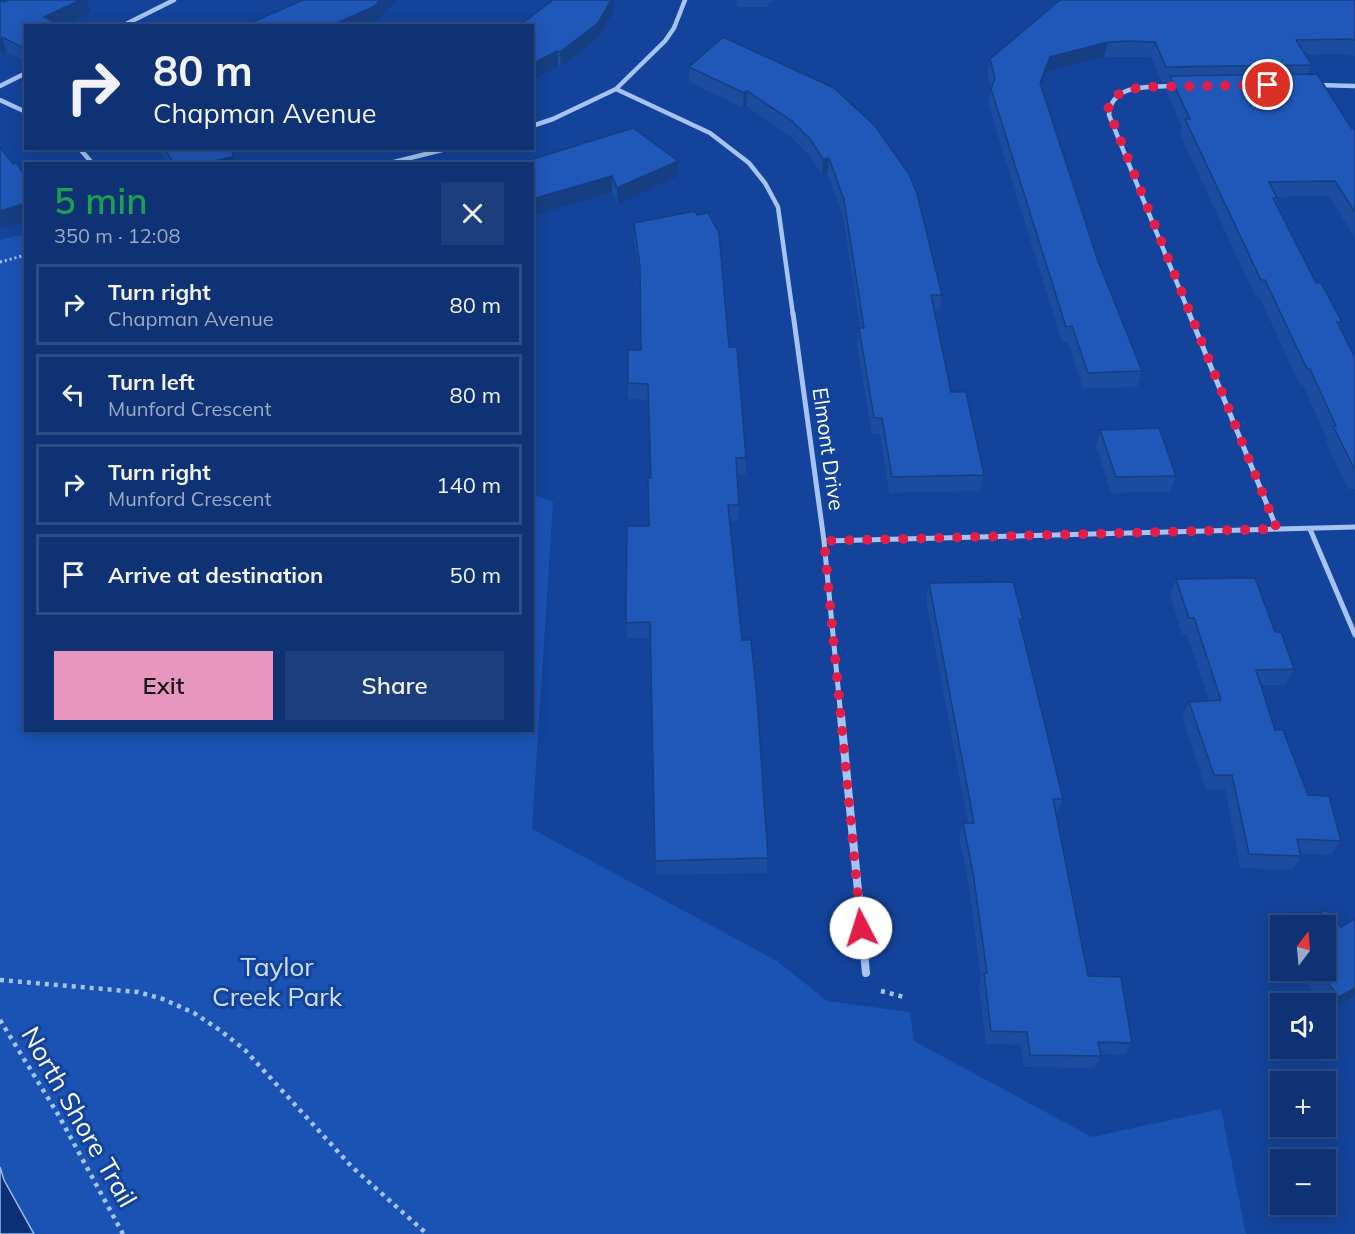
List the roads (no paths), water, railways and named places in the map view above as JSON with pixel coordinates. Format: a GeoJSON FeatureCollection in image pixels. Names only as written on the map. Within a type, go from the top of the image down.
{"type":"FeatureCollection","features":[{"type":"Feature","properties":{"kind":"street"},"geometry":{"type":"LineString","coordinates":[[126,24],[174,0]]}},
{"type":"Feature","properties":{"kind":"street"},"geometry":{"type":"LineString","coordinates":[[534,125],[616,89],[665,41],[674,27],[685,0]]}},
{"type":"Feature","properties":{"kind":"street"},"geometry":{"type":"LineString","coordinates":[[0,86],[24,75]]}},
{"type":"Feature","properties":{"kind":"street"},"geometry":{"type":"LineString","coordinates":[[1315,85],[1355,87]]}},
{"type":"Feature","properties":{"kind":"street"},"geometry":{"type":"LineString","coordinates":[[1187,86],[1124,91],[1112,98],[1109,103],[1109,115],[1277,529]]}},
{"type":"Feature","properties":{"kind":"street","name":"Elmont Drive"},"geometry":{"type":"LineString","coordinates":[[616,89],[715,134],[751,165],[772,193],[778,207],[824,541],[866,973]]}},
{"type":"Feature","properties":{"kind":"street"},"geometry":{"type":"LineString","coordinates":[[0,100],[24,111]]}},
{"type":"Feature","properties":{"kind":"street"},"geometry":{"type":"LineString","coordinates":[[81,150],[91,162]]}},
{"type":"Feature","properties":{"kind":"street"},"geometry":{"type":"LineString","coordinates":[[394,162],[442,150]]}},
{"type":"Feature","properties":{"kind":"street"},"geometry":{"type":"LineString","coordinates":[[824,541],[1355,527]]}},
{"type":"Feature","properties":{"kind":"street"},"geometry":{"type":"LineString","coordinates":[[1310,529],[1355,635]]}},
{"type":"Feature","properties":{"kind":"park label","name":"Taylor Creek Park"},"geometry":{"type":"Point","coordinates":[277,982]}}]}
